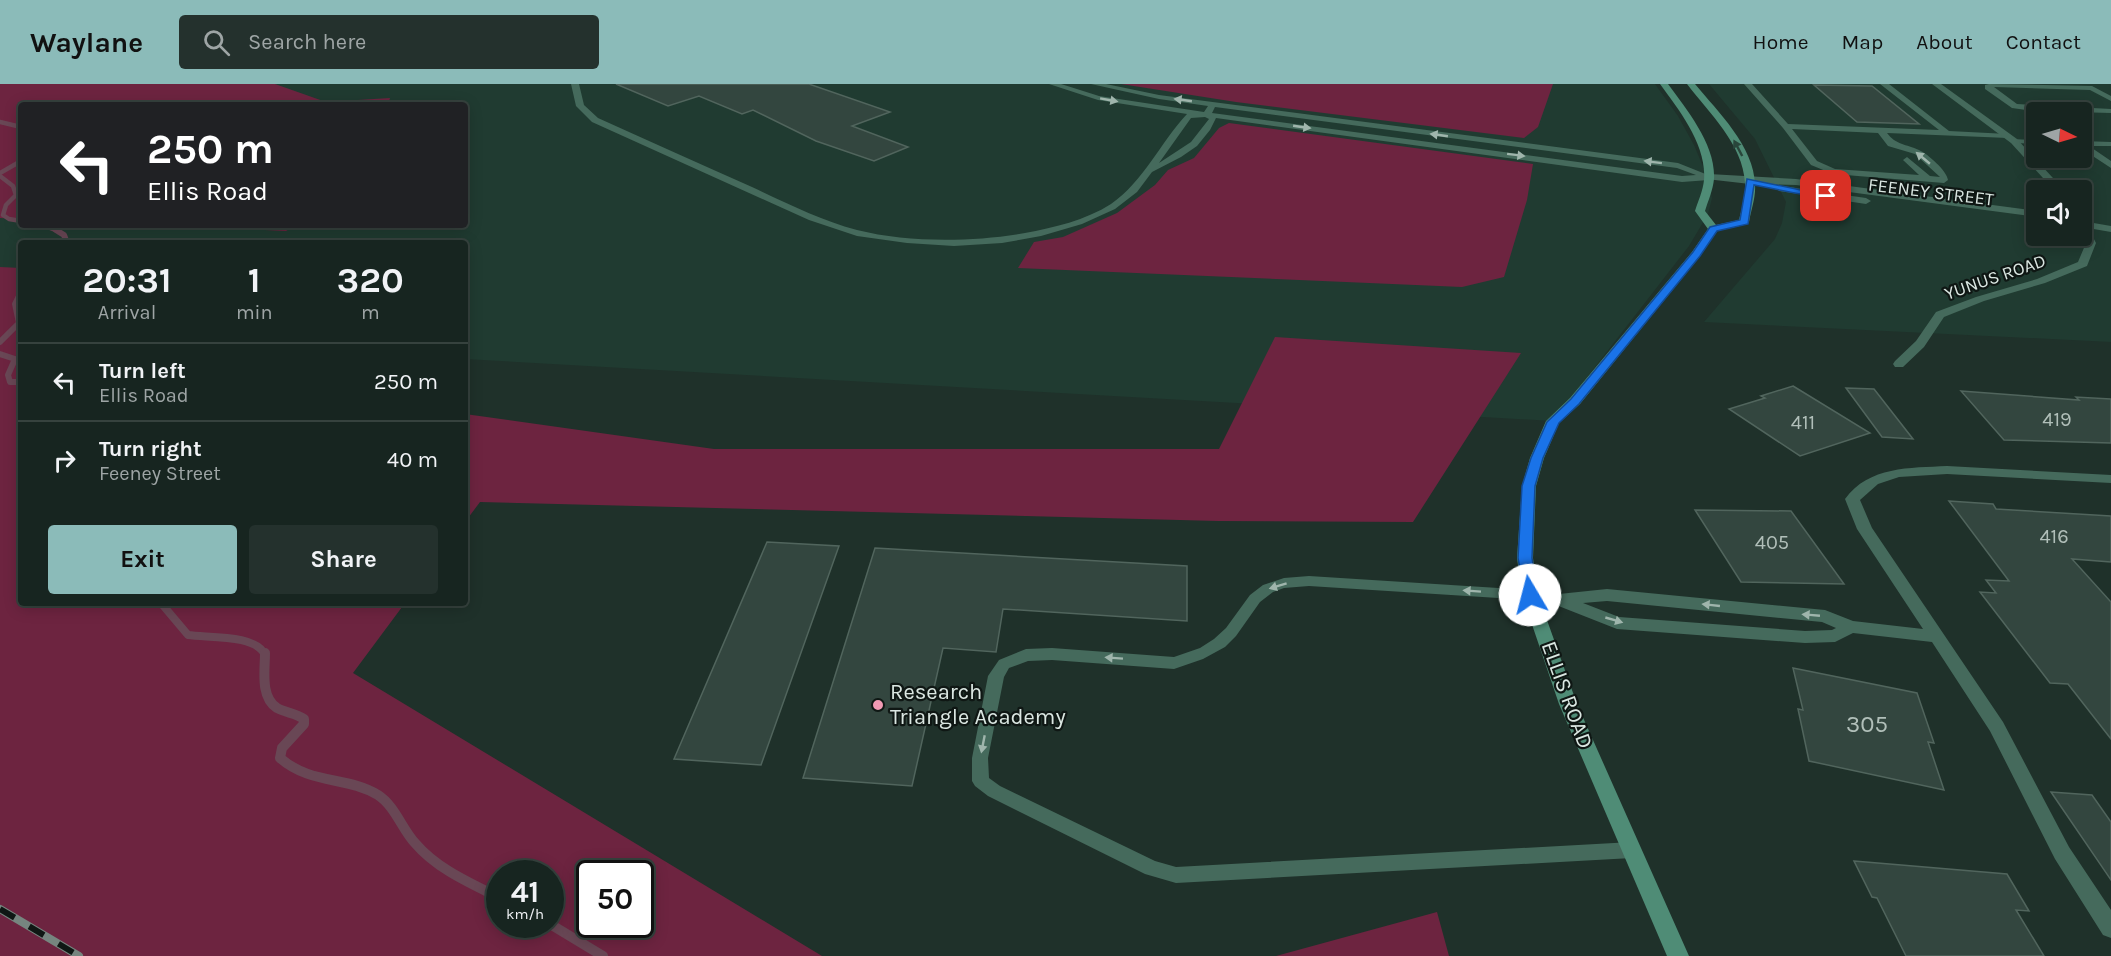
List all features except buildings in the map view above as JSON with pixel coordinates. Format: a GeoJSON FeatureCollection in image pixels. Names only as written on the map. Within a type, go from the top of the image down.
{"type":"FeatureCollection","features":[{"type":"Feature","properties":{"kind":"main road"},"geometry":{"type":"LineString","coordinates":[[1664,84],[1687,116],[1705,158],[1709,177],[1700,211],[1713,229],[1744,222],[1750,181],[1744,161],[1732,138],[1691,84]]}},
{"type":"Feature","properties":{"kind":"main road","name":"ELLIS ROAD"},"geometry":{"type":"LineString","coordinates":[[1678,956],[1568,704],[1530,595],[1525,558],[1529,486],[1537,458],[1554,422],[1575,401],[1696,254],[1713,229]]}},
{"type":"Feature","properties":{"kind":"street"},"geometry":{"type":"LineString","coordinates":[[1936,84],[2011,139],[2050,180]]}},
{"type":"Feature","properties":{"kind":"street","name":"FEENEY STREET"},"geometry":{"type":"LineString","coordinates":[[1709,177],[1796,182],[2026,213]]}},
{"type":"Feature","properties":{"kind":"street","name":"FEENEY STREET"},"geometry":{"type":"LineString","coordinates":[[1750,181],[1808,194],[2026,220]]}},
{"type":"Feature","properties":{"kind":"street","name":"YUNUS ROAD"},"geometry":{"type":"LineString","coordinates":[[1899,364],[1920,344],[1940,315],[1980,299],[2041,281],[2083,264],[2090,246]]}},
{"type":"Feature","properties":{"kind":"street"},"geometry":{"type":"LineString","coordinates":[[2111,479],[1947,470],[1898,473],[1873,481],[1852,499],[1865,529],[1997,727],[2062,853],[2111,928]]}},
{"type":"Feature","properties":{"kind":"street"},"geometry":{"type":"LineString","coordinates":[[1530,595],[1559,600],[1617,623],[1781,635],[1834,636],[1850,627]]}},
{"type":"Feature","properties":{"kind":"street"},"geometry":{"type":"LineString","coordinates":[[1559,600],[1607,595],[1825,616],[1850,627],[1938,637]]}},
{"type":"Feature","properties":{"kind":"street"},"geometry":{"type":"LineString","coordinates":[[1769,611],[1781,635]]}},
{"type":"Feature","properties":{"kind":"lane"},"geometry":{"type":"LineString","coordinates":[[575,84],[580,106],[595,120],[812,218],[857,233],[897,239],[954,243],[1002,240],[1041,232],[1079,222],[1112,207],[1134,190],[1189,116],[1207,114],[1214,104]]}},
{"type":"Feature","properties":{"kind":"lane"},"geometry":{"type":"LineString","coordinates":[[1053,84],[1098,98],[1207,114],[1682,179],[1709,177]]}},
{"type":"Feature","properties":{"kind":"lane"},"geometry":{"type":"LineString","coordinates":[[1095,84],[1159,97],[1678,166],[1709,177]]}},
{"type":"Feature","properties":{"kind":"lane"},"geometry":{"type":"LineString","coordinates":[[1748,84],[1786,126],[1814,163],[1833,171],[1944,180],[1944,176],[1918,152],[1894,148],[1880,130]]}},
{"type":"Feature","properties":{"kind":"lane"},"geometry":{"type":"LineString","coordinates":[[1884,84],[1947,133]]}},
{"type":"Feature","properties":{"kind":"lane"},"geometry":{"type":"LineString","coordinates":[[2026,108],[2015,105],[1988,87],[1994,84],[2092,88],[2111,99]]}},
{"type":"Feature","properties":{"kind":"lane"},"geometry":{"type":"LineString","coordinates":[[2092,110],[2111,111]]}},
{"type":"Feature","properties":{"kind":"lane"},"geometry":{"type":"LineString","coordinates":[[1148,171],[1179,157],[1205,135],[1213,120],[1207,114]]}},
{"type":"Feature","properties":{"kind":"lane"},"geometry":{"type":"LineString","coordinates":[[1786,126],[1947,133],[2026,141]]}},
{"type":"Feature","properties":{"kind":"lane"},"geometry":{"type":"LineString","coordinates":[[1478,140],[1478,150]]}},
{"type":"Feature","properties":{"kind":"lane"},"geometry":{"type":"LineString","coordinates":[[2092,144],[2111,144]]}},
{"type":"Feature","properties":{"kind":"lane"},"geometry":{"type":"LineString","coordinates":[[2092,151],[2111,165]]}},
{"type":"Feature","properties":{"kind":"lane"},"geometry":{"type":"LineString","coordinates":[[1907,160],[1928,179]]}},
{"type":"Feature","properties":{"kind":"lane"},"geometry":{"type":"LineString","coordinates":[[2092,226],[2111,229]]}},
{"type":"Feature","properties":{"kind":"lane"},"geometry":{"type":"LineString","coordinates":[[1530,595],[1380,584],[1309,581],[1287,583],[1276,585],[1253,598],[1230,634],[1200,655],[1174,663],[1052,654],[1026,655],[1005,664],[996,676],[980,758],[981,781],[994,791],[1151,868],[1176,875],[1632,850]]}},
{"type":"Feature","properties":{"kind":"shaded area"},"geometry":{"type":"Polygon","coordinates":[[[0,84],[1655,84],[1678,116],[1694,145],[1707,176],[1712,198],[1708,214],[1689,246],[1553,421],[468,359],[468,240],[18,240],[18,366],[0,369],[0,84]]]}},
{"type":"Feature","properties":{"kind":"shaded area"},"geometry":{"type":"Polygon","coordinates":[[[0,84],[275,84],[326,102],[18,102],[18,219],[0,218],[0,84]]]}},
{"type":"Feature","properties":{"kind":"shaded area"},"geometry":{"type":"Polygon","coordinates":[[[1121,84],[1553,84],[1538,127],[1524,138],[1236,102],[1121,84]]]}},
{"type":"Feature","properties":{"kind":"shaded area"},"geometry":{"type":"Polygon","coordinates":[[[1709,84],[2111,84],[2111,342],[1704,322],[1775,239],[1782,223],[1786,202],[1755,139],[1709,84]]]}},
{"type":"Feature","properties":{"kind":"shaded area"},"geometry":{"type":"Polygon","coordinates":[[[390,98],[389,102],[326,102],[390,98]]]}},
{"type":"Feature","properties":{"kind":"shaded area"},"geometry":{"type":"Polygon","coordinates":[[[1229,123],[1533,164],[1527,200],[1504,277],[1462,287],[1018,268],[1034,242],[1063,237],[1117,213],[1155,185],[1168,170],[1194,158],[1219,128],[1229,123]]]}},
{"type":"Feature","properties":{"kind":"shaded area"},"geometry":{"type":"Polygon","coordinates":[[[219,228],[291,228],[286,231],[219,228]]]}},
{"type":"Feature","properties":{"kind":"shaded area"},"geometry":{"type":"Polygon","coordinates":[[[0,267],[18,268],[18,606],[403,606],[353,673],[822,956],[0,956],[0,267]]]}},
{"type":"Feature","properties":{"kind":"shaded area"},"geometry":{"type":"Polygon","coordinates":[[[1275,337],[1521,353],[1413,522],[1218,521],[480,502],[468,518],[468,414],[714,449],[1219,449],[1275,337]]]}},
{"type":"Feature","properties":{"kind":"shaded area"},"geometry":{"type":"Polygon","coordinates":[[[1437,912],[1449,956],[1276,956],[1437,912]]]}},
{"type":"Feature","properties":{"kind":"waterway"},"geometry":{"type":"LineString","coordinates":[[0,122],[18,126]]}},
{"type":"Feature","properties":{"kind":"waterway"},"geometry":{"type":"LineString","coordinates":[[0,173],[18,163]]}},
{"type":"Feature","properties":{"kind":"waterway"},"geometry":{"type":"LineString","coordinates":[[0,176],[13,186],[16,195],[6,205],[3,215],[18,220]]}},
{"type":"Feature","properties":{"kind":"waterway"},"geometry":{"type":"LineString","coordinates":[[50,228],[57,231]]}},
{"type":"Feature","properties":{"kind":"waterway"},"geometry":{"type":"LineString","coordinates":[[57,231],[64,235],[66,240]]}},
{"type":"Feature","properties":{"kind":"waterway"},"geometry":{"type":"LineString","coordinates":[[18,298],[15,304],[18,318]]}},
{"type":"Feature","properties":{"kind":"waterway"},"geometry":{"type":"LineString","coordinates":[[0,342],[18,324]]}},
{"type":"Feature","properties":{"kind":"waterway"},"geometry":{"type":"LineString","coordinates":[[0,354],[15,359],[8,375],[10,382],[18,382]]}},
{"type":"Feature","properties":{"kind":"waterway"},"geometry":{"type":"LineString","coordinates":[[164,606],[188,635],[242,640],[260,648],[265,655]]}},
{"type":"Feature","properties":{"kind":"waterway"},"geometry":{"type":"LineString","coordinates":[[265,655],[265,683],[268,697],[277,708],[304,719],[304,724],[282,748],[280,758],[292,767],[316,777],[354,785],[378,795],[394,811],[415,843],[433,860],[455,875],[486,891]]}},
{"type":"Feature","properties":{"kind":"waterway"},"geometry":{"type":"LineString","coordinates":[[564,932],[603,956]]}},
{"type":"Feature","properties":{"kind":"railway"},"geometry":{"type":"LineString","coordinates":[[0,909],[79,956]]}},
{"type":"Feature","properties":{"kind":"place","name":"Research Triangle Academy"},"geometry":{"type":"Point","coordinates":[878,705]}},
{"type":"Feature","properties":{"kind":"route"},"geometry":{"type":"LineString","coordinates":[[1530,595],[1525,558],[1529,486],[1537,458],[1554,422],[1575,401],[1696,254],[1713,229],[1744,222],[1750,181],[1826,196]]}}]}
